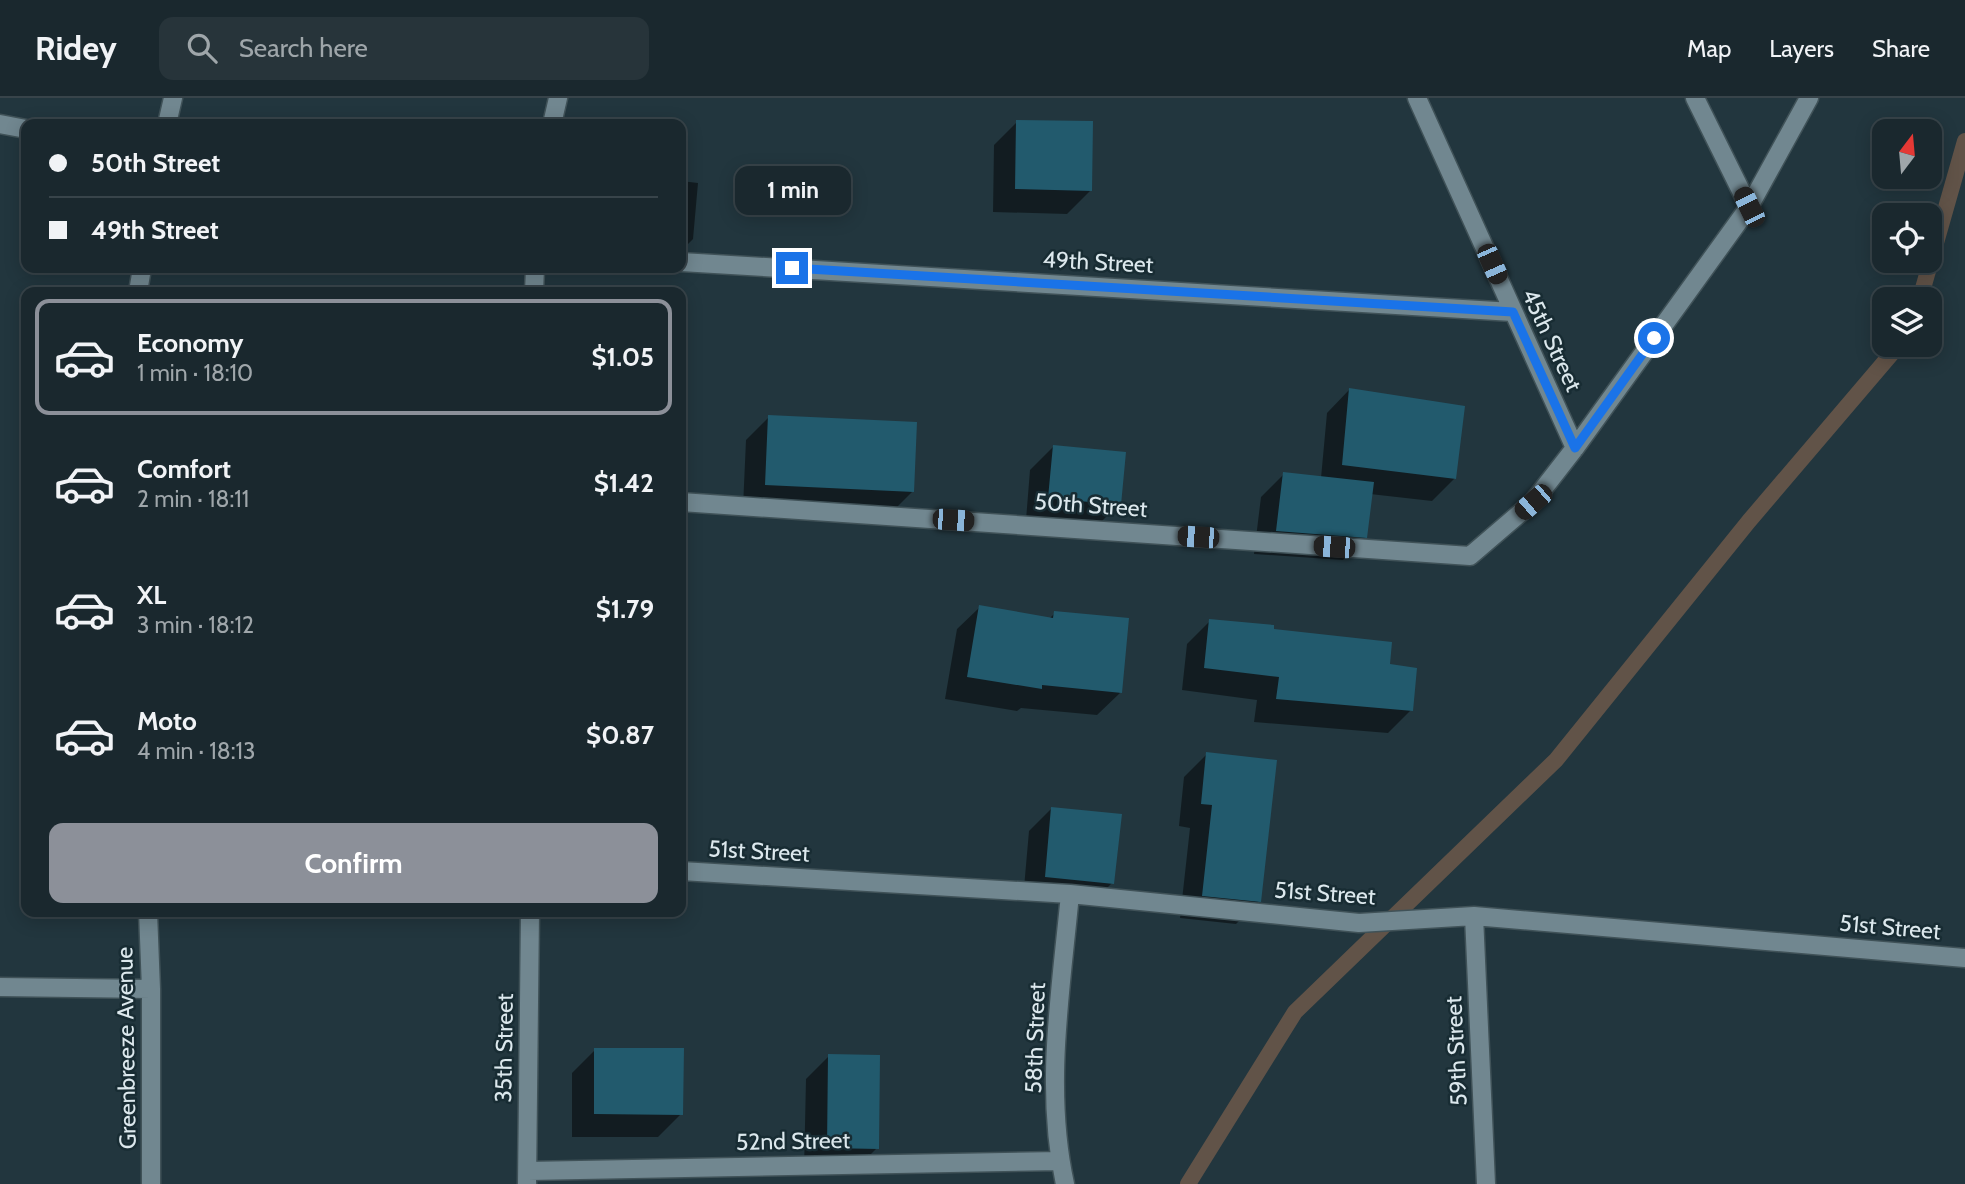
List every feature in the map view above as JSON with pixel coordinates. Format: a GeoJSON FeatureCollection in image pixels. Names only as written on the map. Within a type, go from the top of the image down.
{"type":"FeatureCollection","features":[{"type":"Feature","properties":{"kind":"street"},"geometry":{"type":"LineString","coordinates":[[168,119],[173,98]]}},
{"type":"Feature","properties":{"kind":"street"},"geometry":{"type":"LineString","coordinates":[[553,119],[558,98]]}},
{"type":"Feature","properties":{"kind":"street","name":"45th Street"},"geometry":{"type":"LineString","coordinates":[[1417,98],[1575,448]]}},
{"type":"Feature","properties":{"kind":"street"},"geometry":{"type":"LineString","coordinates":[[1695,98],[1749,207]]}},
{"type":"Feature","properties":{"kind":"street","name":"50th Street"},"geometry":{"type":"LineString","coordinates":[[686,502],[1470,556],[1533,502],[1575,448],[1749,207],[1809,98]]}},
{"type":"Feature","properties":{"kind":"street"},"geometry":{"type":"LineString","coordinates":[[0,124],[21,129]]}},
{"type":"Feature","properties":{"kind":"street","name":"49th Street"},"geometry":{"type":"LineString","coordinates":[[686,262],[1513,312]]}},
{"type":"Feature","properties":{"kind":"street","name":"51st Street"},"geometry":{"type":"LineString","coordinates":[[686,871],[1070,894],[1359,923],[1474,916],[1965,958]]}},
{"type":"Feature","properties":{"kind":"street","name":"58th Street"},"geometry":{"type":"LineString","coordinates":[[1065,1184],[1060,1161],[1054,1056],[1070,894]]}},
{"type":"Feature","properties":{"kind":"street","name":"59th Street"},"geometry":{"type":"LineString","coordinates":[[1474,916],[1486,1184]]}},
{"type":"Feature","properties":{"kind":"street","name":"Greenbreeze Avenue"},"geometry":{"type":"LineString","coordinates":[[148,917],[151,1184]]}},
{"type":"Feature","properties":{"kind":"street","name":"35th Street"},"geometry":{"type":"LineString","coordinates":[[527,1177],[530,917]]}},
{"type":"Feature","properties":{"kind":"street"},"geometry":{"type":"LineString","coordinates":[[0,987],[151,989]]}},
{"type":"Feature","properties":{"kind":"street","name":"52nd Street"},"geometry":{"type":"LineString","coordinates":[[527,1177],[1060,1161]]}},
{"type":"Feature","properties":{"kind":"building"},"geometry":{"type":"Polygon","coordinates":[[[1016,120],[1093,121],[1092,191],[1015,189],[1016,120]]]}},
{"type":"Feature","properties":{"kind":"building"},"geometry":{"type":"Polygon","coordinates":[[[1349,388],[1465,406],[1456,479],[1342,465],[1349,388]]]}},
{"type":"Feature","properties":{"kind":"building"},"geometry":{"type":"Polygon","coordinates":[[[768,415],[917,422],[914,492],[765,485],[768,415]]]}},
{"type":"Feature","properties":{"kind":"building"},"geometry":{"type":"Polygon","coordinates":[[[1053,445],[1126,452],[1121,505],[1048,498],[1053,445]]]}},
{"type":"Feature","properties":{"kind":"building"},"geometry":{"type":"Polygon","coordinates":[[[1283,472],[1374,482],[1367,538],[1276,531],[1283,472]]]}},
{"type":"Feature","properties":{"kind":"building"},"geometry":{"type":"Polygon","coordinates":[[[979,605],[1053,618],[1054,611],[1129,618],[1122,693],[1042,685],[1042,689],[967,677],[979,605]]]}},
{"type":"Feature","properties":{"kind":"building"},"geometry":{"type":"Polygon","coordinates":[[[1209,619],[1274,625],[1274,629],[1392,642],[1390,664],[1417,668],[1413,711],[1276,699],[1279,677],[1204,668],[1209,619]]]}},
{"type":"Feature","properties":{"kind":"building"},"geometry":{"type":"Polygon","coordinates":[[[1206,752],[1277,760],[1261,902],[1202,896],[1212,805],[1201,804],[1206,752]]]}},
{"type":"Feature","properties":{"kind":"building"},"geometry":{"type":"Polygon","coordinates":[[[1051,807],[1122,814],[1114,884],[1045,877],[1051,807]]]}},
{"type":"Feature","properties":{"kind":"building"},"geometry":{"type":"Polygon","coordinates":[[[594,1048],[684,1048],[683,1115],[594,1114],[594,1048]]]}},
{"type":"Feature","properties":{"kind":"building"},"geometry":{"type":"Polygon","coordinates":[[[828,1054],[880,1055],[879,1149],[827,1148],[828,1054]]]}},
{"type":"Feature","properties":{"kind":"waterway"},"geometry":{"type":"LineString","coordinates":[[1923,287],[1965,141]]}},
{"type":"Feature","properties":{"kind":"waterway"},"geometry":{"type":"LineString","coordinates":[[1188,1184],[1295,1012],[1556,760],[1749,521],[1889,357]]}},
{"type":"Feature","properties":{"kind":"route"},"geometry":{"type":"LineString","coordinates":[[792,268],[1513,312],[1575,448],[1654,338]]}}]}
